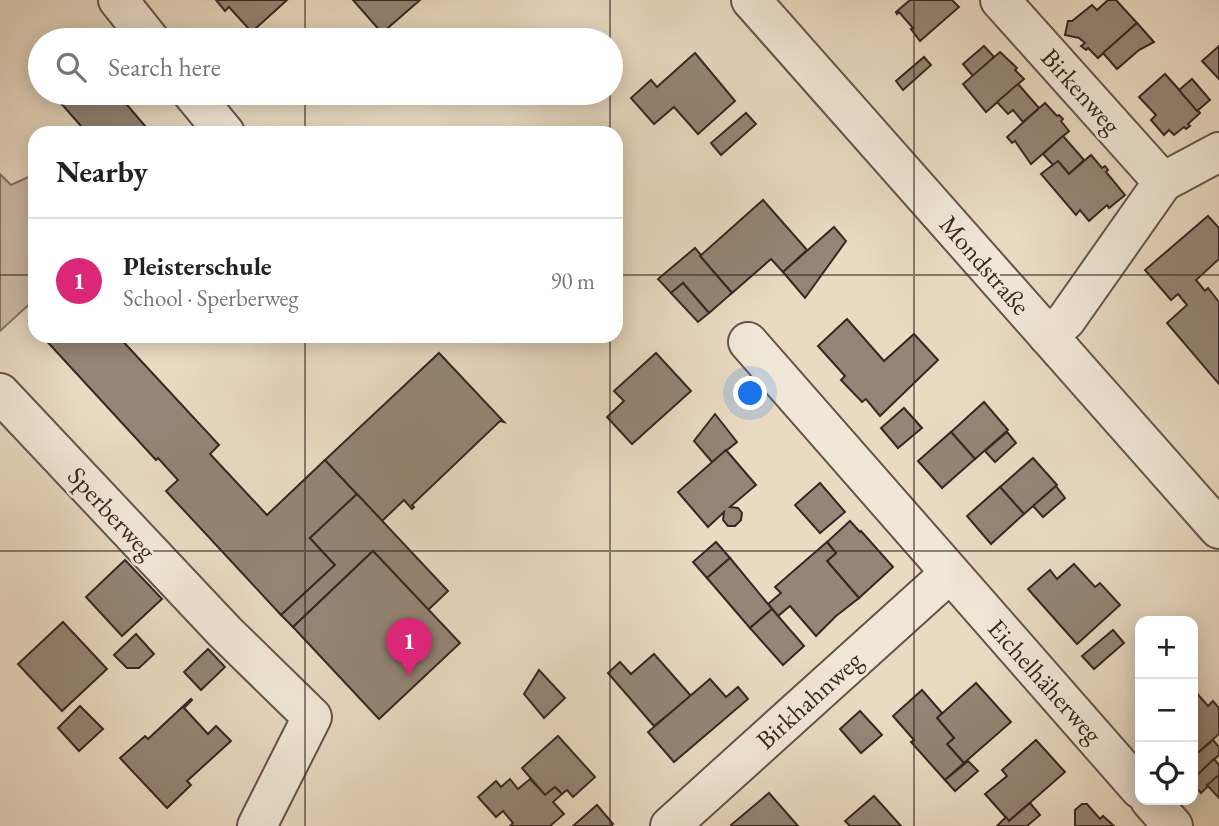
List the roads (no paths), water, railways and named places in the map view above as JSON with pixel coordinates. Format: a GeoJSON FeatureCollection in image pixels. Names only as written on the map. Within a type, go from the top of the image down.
{"type":"FeatureCollection","features":[{"type":"Feature","properties":{"kind":"street"},"geometry":{"type":"LineString","coordinates":[[118,0],[140,28]]}},
{"type":"Feature","properties":{"kind":"street","name":"Mondstraße"},"geometry":{"type":"LineString","coordinates":[[751,0],[1219,529]]}},
{"type":"Feature","properties":{"kind":"street","name":"Birkenweg"},"geometry":{"type":"LineString","coordinates":[[1000,0],[1163,182]]}},
{"type":"Feature","properties":{"kind":"street"},"geometry":{"type":"LineString","coordinates":[[202,105],[219,126]]}},
{"type":"Feature","properties":{"kind":"street"},"geometry":{"type":"LineString","coordinates":[[1048,336],[1066,320],[1163,182],[1219,152]]}},
{"type":"Feature","properties":{"kind":"street","name":"Eichelhäherweg"},"geometry":{"type":"LineString","coordinates":[[748,342],[1135,783]]}},
{"type":"Feature","properties":{"kind":"street","name":"Sperberweg"},"geometry":{"type":"LineString","coordinates":[[0,393],[225,632],[312,717],[257,826]]}},
{"type":"Feature","properties":{"kind":"street","name":"Birkhahnweg"},"geometry":{"type":"LineString","coordinates":[[670,826],[949,574]]}},
{"type":"Feature","properties":{"kind":"street"},"geometry":{"type":"LineString","coordinates":[[1154,805],[1173,826]]}},
{"type":"Feature","properties":{"kind":"place","name":"Pleisterschule"},"geometry":{"type":"Point","coordinates":[409,676]}}]}
